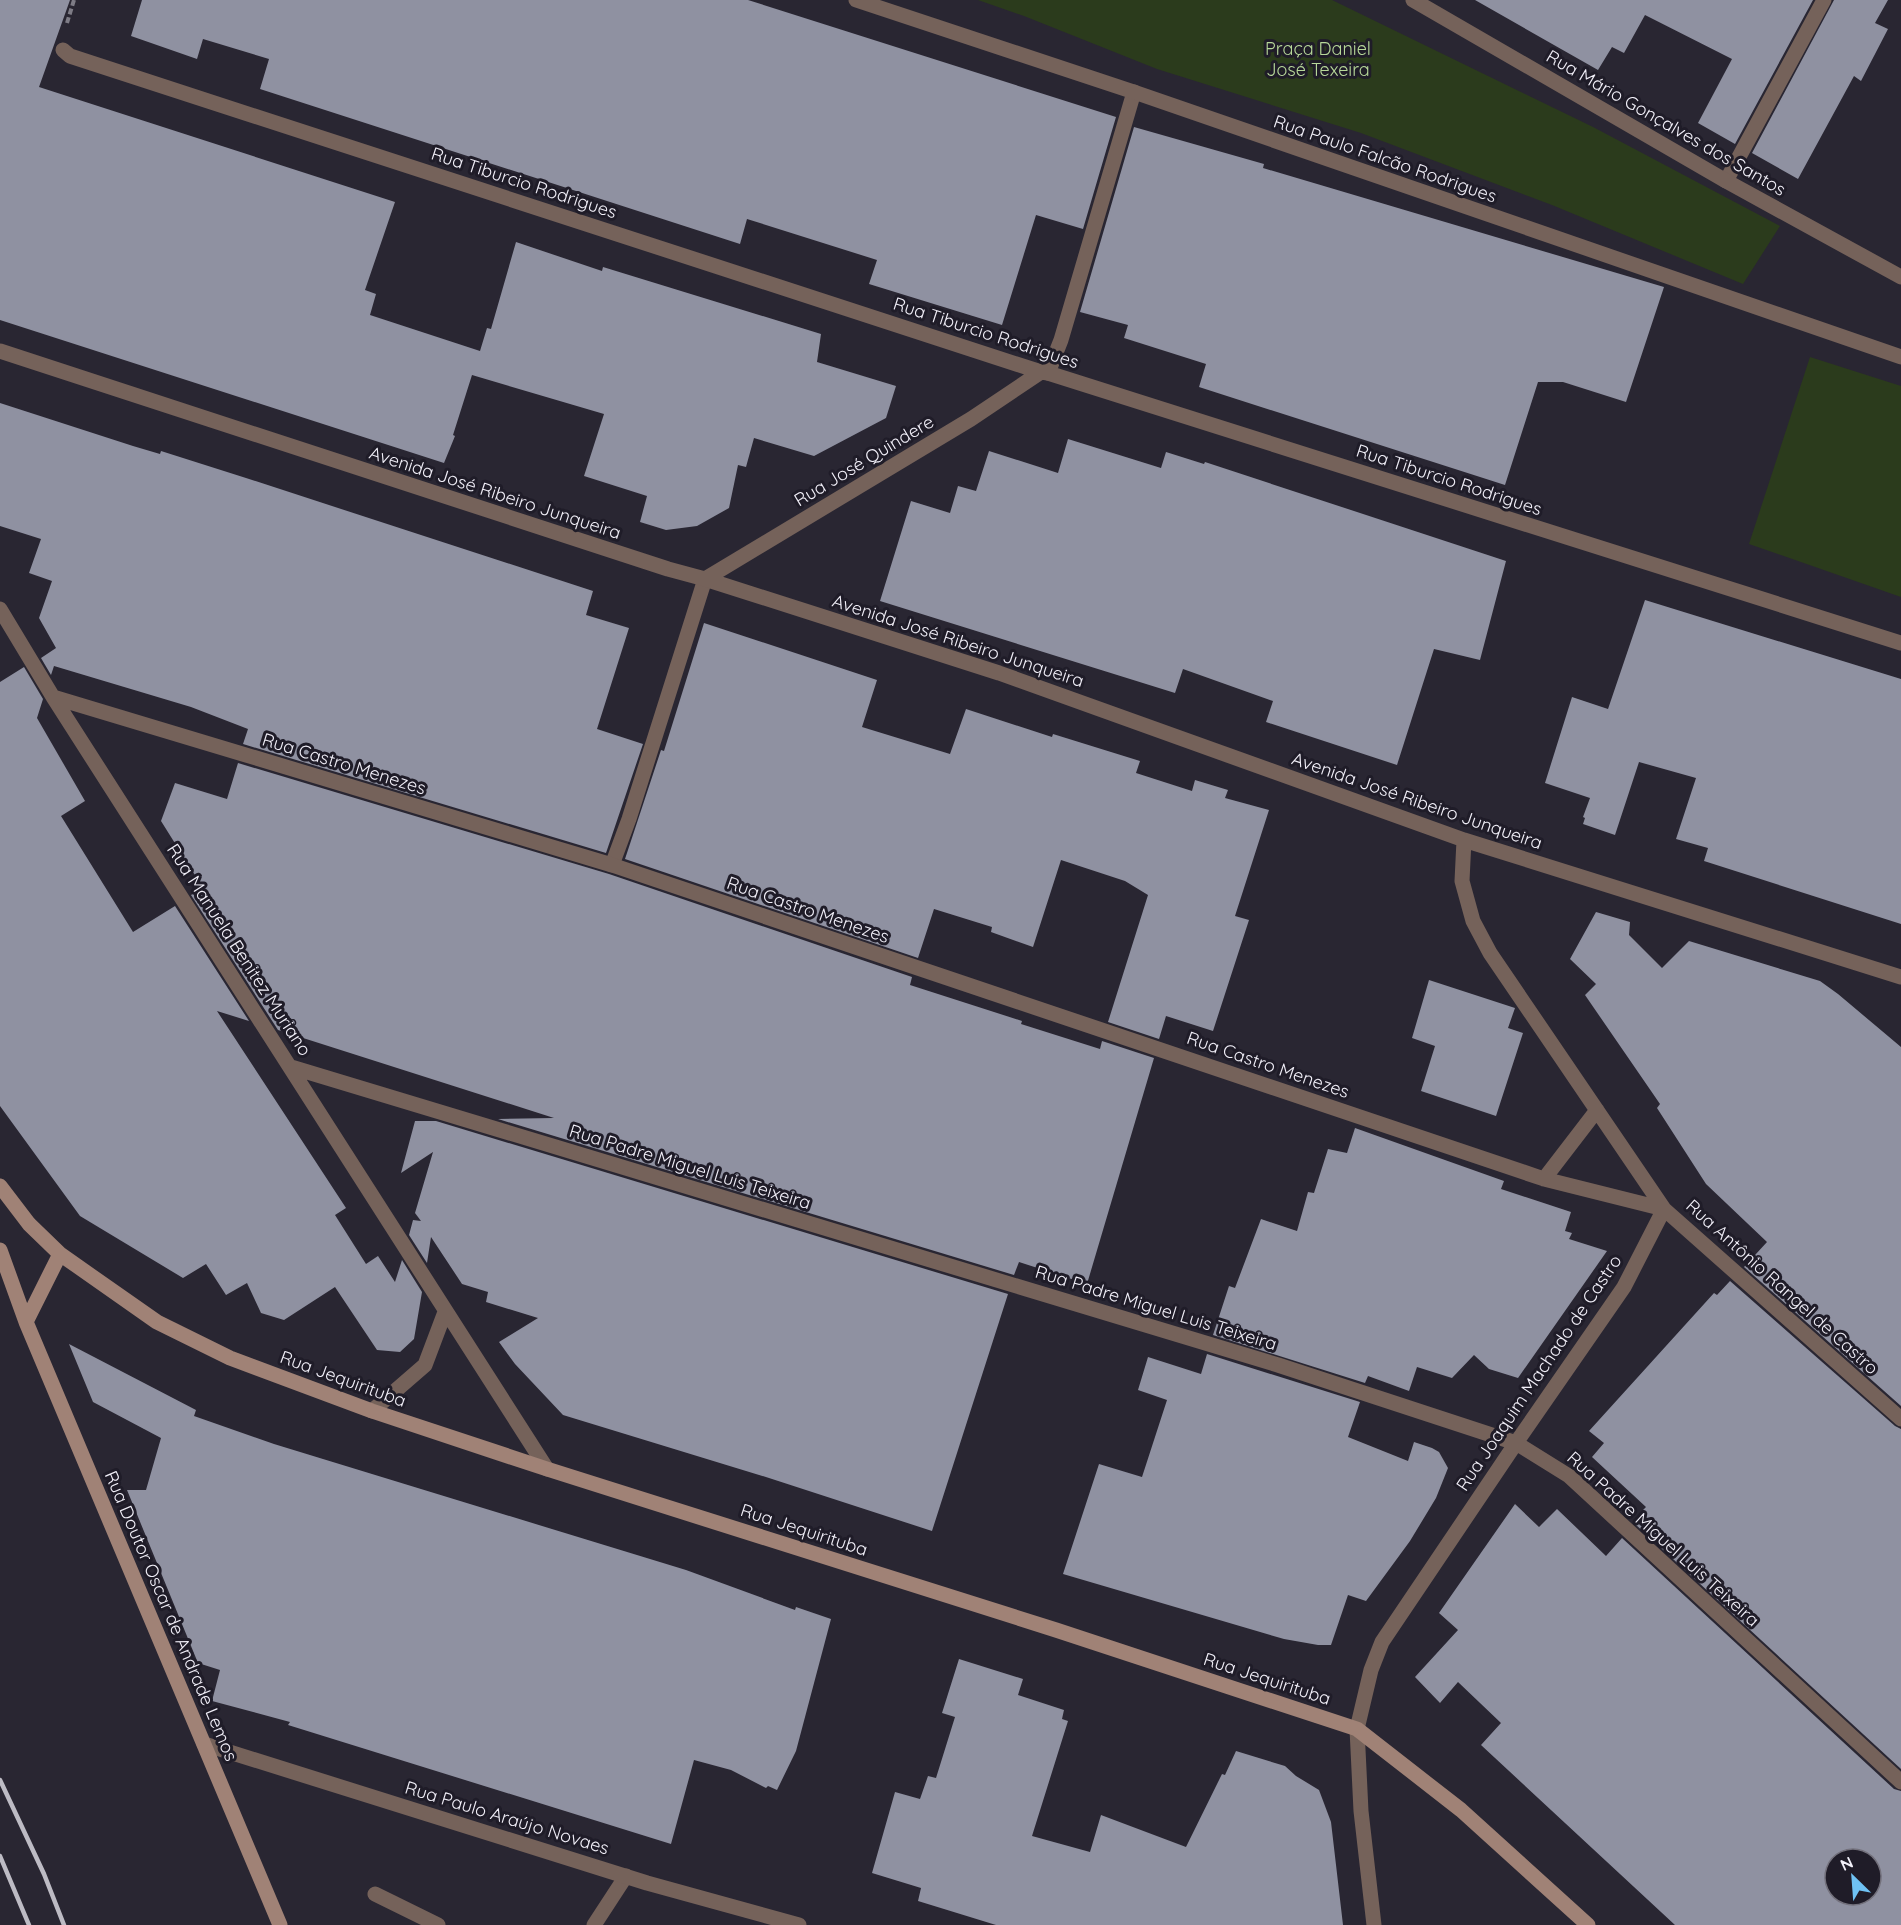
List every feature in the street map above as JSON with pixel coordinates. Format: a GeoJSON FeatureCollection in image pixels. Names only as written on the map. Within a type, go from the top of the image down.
{"type":"FeatureCollection","features":[{"type":"Feature","properties":{"kind":"street","name":"Rua Paulo Falcão Rodrigues"},"geometry":{"type":"LineString","coordinates":[[856,0],[1134,92],[1901,357]]}},
{"type":"Feature","properties":{"kind":"street","name":"Rua Mário Gonçalves dos Santos"},"geometry":{"type":"LineString","coordinates":[[1413,0],[1726,181],[1901,277]]}},
{"type":"Feature","properties":{"kind":"street"},"geometry":{"type":"LineString","coordinates":[[1726,181],[1824,0]]}},
{"type":"Feature","properties":{"kind":"street","name":"Rua Tiburcio Rodrigues"},"geometry":{"type":"LineString","coordinates":[[63,50],[70,56],[81,60],[1044,372],[1901,643]]}},
{"type":"Feature","properties":{"kind":"street"},"geometry":{"type":"LineString","coordinates":[[1044,372],[1062,340],[1134,92]]}},
{"type":"Feature","properties":{"kind":"street","name":"Avenida José Ribeiro Junqueira"},"geometry":{"type":"LineString","coordinates":[[0,351],[668,569],[999,673],[1464,840],[1901,977]]}},
{"type":"Feature","properties":{"kind":"street","name":"Rua José Quindere"},"geometry":{"type":"LineString","coordinates":[[705,579],[971,419],[1044,372]]}},
{"type":"Feature","properties":{"kind":"street"},"geometry":{"type":"LineString","coordinates":[[612,865],[629,819],[705,579]]}},
{"type":"Feature","properties":{"kind":"street","name":"Rua Manuela Benitez Muriano"},"geometry":{"type":"LineString","coordinates":[[0,609],[53,697],[547,1469]]}},
{"type":"Feature","properties":{"kind":"street","name":"Rua Castro Menezes"},"geometry":{"type":"LineString","coordinates":[[53,697],[612,865],[1544,1179],[1664,1209]]}},
{"type":"Feature","properties":{"kind":"street"},"geometry":{"type":"LineString","coordinates":[[1464,840],[1462,881],[1473,921],[1490,953],[1664,1209]]}},
{"type":"Feature","properties":{"kind":"street","name":"Rua Padre Miguel Luis Teixeira"},"geometry":{"type":"LineString","coordinates":[[291,1067],[1278,1365],[1516,1443],[1569,1476],[1901,1782]]}},
{"type":"Feature","properties":{"kind":"street"},"geometry":{"type":"LineString","coordinates":[[1544,1179],[1597,1110]]}},
{"type":"Feature","properties":{"kind":"street","name":"Rua Jequirituba"},"geometry":{"type":"LineString","coordinates":[[0,1186],[29,1224],[60,1254],[157,1322],[230,1358],[372,1411],[547,1469],[1056,1630],[1357,1729],[1461,1810],[1588,1925]]}},
{"type":"Feature","properties":{"kind":"street","name":"Rua Joaquim Machado de Castro"},"geometry":{"type":"LineString","coordinates":[[1374,1925],[1361,1811],[1357,1729],[1371,1670],[1382,1642],[1624,1287],[1664,1209]]}},
{"type":"Feature","properties":{"kind":"street","name":"Rua Antônio Rangel de Castro"},"geometry":{"type":"LineString","coordinates":[[1664,1209],[1901,1419]]}},
{"type":"Feature","properties":{"kind":"street","name":"Rua Doutor Oscar de Andrade Lemos"},"geometry":{"type":"LineString","coordinates":[[0,1250],[26,1322],[280,1925]]}},
{"type":"Feature","properties":{"kind":"street"},"geometry":{"type":"LineString","coordinates":[[26,1322],[60,1254]]}},
{"type":"Feature","properties":{"kind":"street"},"geometry":{"type":"LineString","coordinates":[[372,1411],[425,1365],[445,1312]]}},
{"type":"Feature","properties":{"kind":"street","name":"Rua Paulo Araújo Novaes"},"geometry":{"type":"LineString","coordinates":[[204,1744],[626,1876],[799,1925]]}},
{"type":"Feature","properties":{"kind":"street"},"geometry":{"type":"LineString","coordinates":[[594,1925],[626,1876]]}},
{"type":"Feature","properties":{"kind":"street"},"geometry":{"type":"LineString","coordinates":[[375,1894],[438,1925]]}},
{"type":"Feature","properties":{"kind":"green space","name":"Praça Daniel José Texeira"},"geometry":{"type":"Polygon","coordinates":[[[978,0],[1332,0],[1593,127],[1780,226],[1743,284],[1552,205],[1361,133],[1157,69],[978,0]]]}},
{"type":"Feature","properties":{"kind":"green space"},"geometry":{"type":"Polygon","coordinates":[[[1810,357],[1901,386],[1901,597],[1749,544],[1810,357]]]}},
{"type":"Feature","properties":{"kind":"building"},"geometry":{"type":"Polygon","coordinates":[[[0,0],[70,0],[39,87],[395,202],[365,290],[376,294],[370,315],[480,351],[487,328],[491,329],[516,242],[602,271],[603,267],[821,334],[817,362],[896,386],[886,418],[814,456],[754,438],[746,467],[738,465],[729,508],[697,526],[666,530],[640,522],[647,496],[584,476],[604,414],[472,375],[453,435],[455,436],[444,463],[0,320],[0,0]]]}},
{"type":"Feature","properties":{"kind":"building"},"geometry":{"type":"Polygon","coordinates":[[[142,0],[748,0],[1116,117],[1083,229],[1036,215],[1002,325],[869,284],[877,260],[747,219],[740,244],[260,89],[269,59],[203,39],[197,59],[131,36],[142,0]]]}},
{"type":"Feature","properties":{"kind":"building"},"geometry":{"type":"Polygon","coordinates":[[[1475,0],[1813,0],[1735,144],[1698,123],[1732,59],[1645,15],[1624,53],[1612,47],[1598,70],[1475,0]]]}},
{"type":"Feature","properties":{"kind":"building"},"geometry":{"type":"Polygon","coordinates":[[[1834,0],[1888,0],[1875,23],[1888,29],[1861,81],[1854,76],[1798,179],[1752,153],[1834,0]]]}},
{"type":"Feature","properties":{"kind":"building"},"geometry":{"type":"Polygon","coordinates":[[[1134,127],[1264,164],[1263,168],[1664,287],[1626,402],[1563,382],[1538,382],[1505,485],[1199,387],[1206,364],[1124,338],[1128,325],[1080,312],[1134,127]]]}},
{"type":"Feature","properties":{"kind":"building"},"geometry":{"type":"Polygon","coordinates":[[[0,403],[133,446],[160,454],[161,451],[593,591],[586,615],[629,628],[597,729],[643,744],[606,853],[243,744],[248,729],[191,707],[54,666],[51,675],[41,658],[56,648],[39,618],[52,581],[29,573],[41,539],[0,526],[0,403]]]}},
{"type":"Feature","properties":{"kind":"building"},"geometry":{"type":"Polygon","coordinates":[[[1068,439],[1161,468],[1166,452],[1204,464],[1205,462],[1506,561],[1480,660],[1434,649],[1397,765],[1266,722],[1273,701],[1183,669],[1175,693],[880,601],[911,501],[950,513],[958,486],[976,491],[989,451],[1058,473],[1068,439]]]}},
{"type":"Feature","properties":{"kind":"building"},"geometry":{"type":"Polygon","coordinates":[[[1645,600],[1901,679],[1901,924],[1704,861],[1708,848],[1676,839],[1696,778],[1639,762],[1615,835],[1583,824],[1585,818],[1583,817],[1590,798],[1545,783],[1572,697],[1608,709],[1645,600]]]}},
{"type":"Feature","properties":{"kind":"building"},"geometry":{"type":"Polygon","coordinates":[[[704,623],[877,680],[862,727],[950,754],[966,709],[1052,737],[1053,734],[1140,761],[1136,773],[1192,791],[1195,780],[1228,790],[1225,798],[1269,810],[1235,916],[1249,920],[1213,1031],[1166,1016],[1159,1039],[1108,1022],[1148,895],[1125,881],[1061,860],[1033,947],[991,932],[992,927],[934,909],[918,958],[625,859],[661,750],[664,751],[704,623]]]}},
{"type":"Feature","properties":{"kind":"building"},"geometry":{"type":"Polygon","coordinates":[[[24,667],[43,699],[37,718],[85,801],[61,816],[133,932],[175,906],[249,1021],[217,1011],[346,1208],[335,1215],[366,1264],[378,1256],[395,1282],[402,1260],[422,1292],[414,1339],[400,1352],[377,1350],[335,1287],[284,1320],[261,1313],[247,1283],[226,1295],[206,1264],[183,1278],[80,1216],[0,1106],[0,682],[24,667]]]}},
{"type":"Feature","properties":{"kind":"building"},"geometry":{"type":"Polygon","coordinates":[[[238,763],[609,874],[912,977],[910,985],[1022,1021],[1021,1024],[1100,1049],[1102,1041],[1154,1058],[1087,1284],[1019,1262],[1014,1275],[498,1119],[554,1118],[278,1030],[191,895],[203,888],[161,821],[175,783],[227,799],[238,763]]]}},
{"type":"Feature","properties":{"kind":"building"},"geometry":{"type":"Polygon","coordinates":[[[1596,912],[1630,922],[1629,935],[1662,968],[1689,941],[1820,981],[1901,1047],[1901,1406],[1744,1267],[1767,1242],[1706,1184],[1657,1108],[1660,1104],[1585,995],[1596,984],[1570,959],[1596,912]]]}},
{"type":"Feature","properties":{"kind":"building"},"geometry":{"type":"Polygon","coordinates":[[[1429,980],[1515,1008],[1508,1028],[1523,1033],[1496,1116],[1421,1091],[1435,1046],[1412,1038],[1429,980]]]}},
{"type":"Feature","properties":{"kind":"building"},"geometry":{"type":"Polygon","coordinates":[[[415,1121],[436,1121],[1008,1294],[932,1531],[563,1415],[515,1364],[499,1342],[538,1318],[486,1302],[488,1292],[462,1284],[431,1237],[427,1263],[409,1235],[413,1220],[421,1221],[415,1213],[433,1152],[401,1173],[415,1121]]]}},
{"type":"Feature","properties":{"kind":"building"},"geometry":{"type":"Polygon","coordinates":[[[1355,1128],[1504,1181],[1501,1189],[1571,1212],[1565,1231],[1572,1233],[1569,1239],[1607,1251],[1518,1378],[1489,1369],[1474,1355],[1452,1378],[1417,1367],[1409,1391],[1368,1376],[1365,1383],[1213,1335],[1229,1286],[1235,1288],[1261,1219],[1297,1231],[1308,1192],[1314,1193],[1328,1149],[1347,1153],[1355,1128]]]}},
{"type":"Feature","properties":{"kind":"building"},"geometry":{"type":"Polygon","coordinates":[[[1730,1281],[1901,1429],[1901,1769],[1635,1524],[1645,1512],[1643,1510],[1646,1507],[1592,1457],[1604,1443],[1589,1431],[1714,1293],[1717,1295],[1730,1281]]]}},
{"type":"Feature","properties":{"kind":"building"},"geometry":{"type":"Polygon","coordinates":[[[69,1344],[196,1410],[194,1416],[274,1444],[686,1570],[795,1610],[796,1607],[831,1619],[796,1751],[777,1790],[768,1786],[766,1788],[731,1770],[694,1760],[671,1844],[288,1725],[290,1722],[212,1701],[220,1670],[198,1663],[127,1490],[146,1490],[161,1438],[93,1402],[69,1344]]]}},
{"type":"Feature","properties":{"kind":"building"},"geometry":{"type":"Polygon","coordinates":[[[1207,1354],[1360,1402],[1348,1437],[1408,1461],[1414,1442],[1439,1452],[1448,1468],[1436,1498],[1410,1541],[1366,1601],[1348,1595],[1331,1645],[1284,1639],[1063,1574],[1099,1464],[1142,1477],[1167,1400],[1138,1390],[1148,1357],[1201,1374],[1207,1354]]]}},
{"type":"Feature","properties":{"kind":"building"},"geometry":{"type":"Polygon","coordinates":[[[1515,1504],[1539,1527],[1557,1509],[1606,1556],[1622,1538],[1894,1789],[1901,1791],[1901,1925],[1675,1925],[1481,1745],[1501,1723],[1458,1682],[1440,1703],[1415,1677],[1458,1630],[1439,1613],[1515,1504]]]}},
{"type":"Feature","properties":{"kind":"building"},"geometry":{"type":"Polygon","coordinates":[[[959,1659],[1023,1679],[1018,1695],[1064,1710],[1062,1719],[1068,1721],[1032,1836],[1090,1852],[1101,1815],[1186,1847],[1236,1751],[1285,1766],[1296,1776],[1319,1790],[1331,1822],[1343,1925],[996,1925],[918,1901],[921,1888],[872,1873],[895,1792],[920,1799],[928,1776],[936,1778],[955,1717],[942,1713],[959,1659]]]}},
{"type":"Feature","properties":{"kind":"railway"},"geometry":{"type":"LineString","coordinates":[[0,1780],[44,1874],[64,1925]]}},
{"type":"Feature","properties":{"kind":"railway"},"geometry":{"type":"LineString","coordinates":[[0,1856],[29,1925]]}}]}
